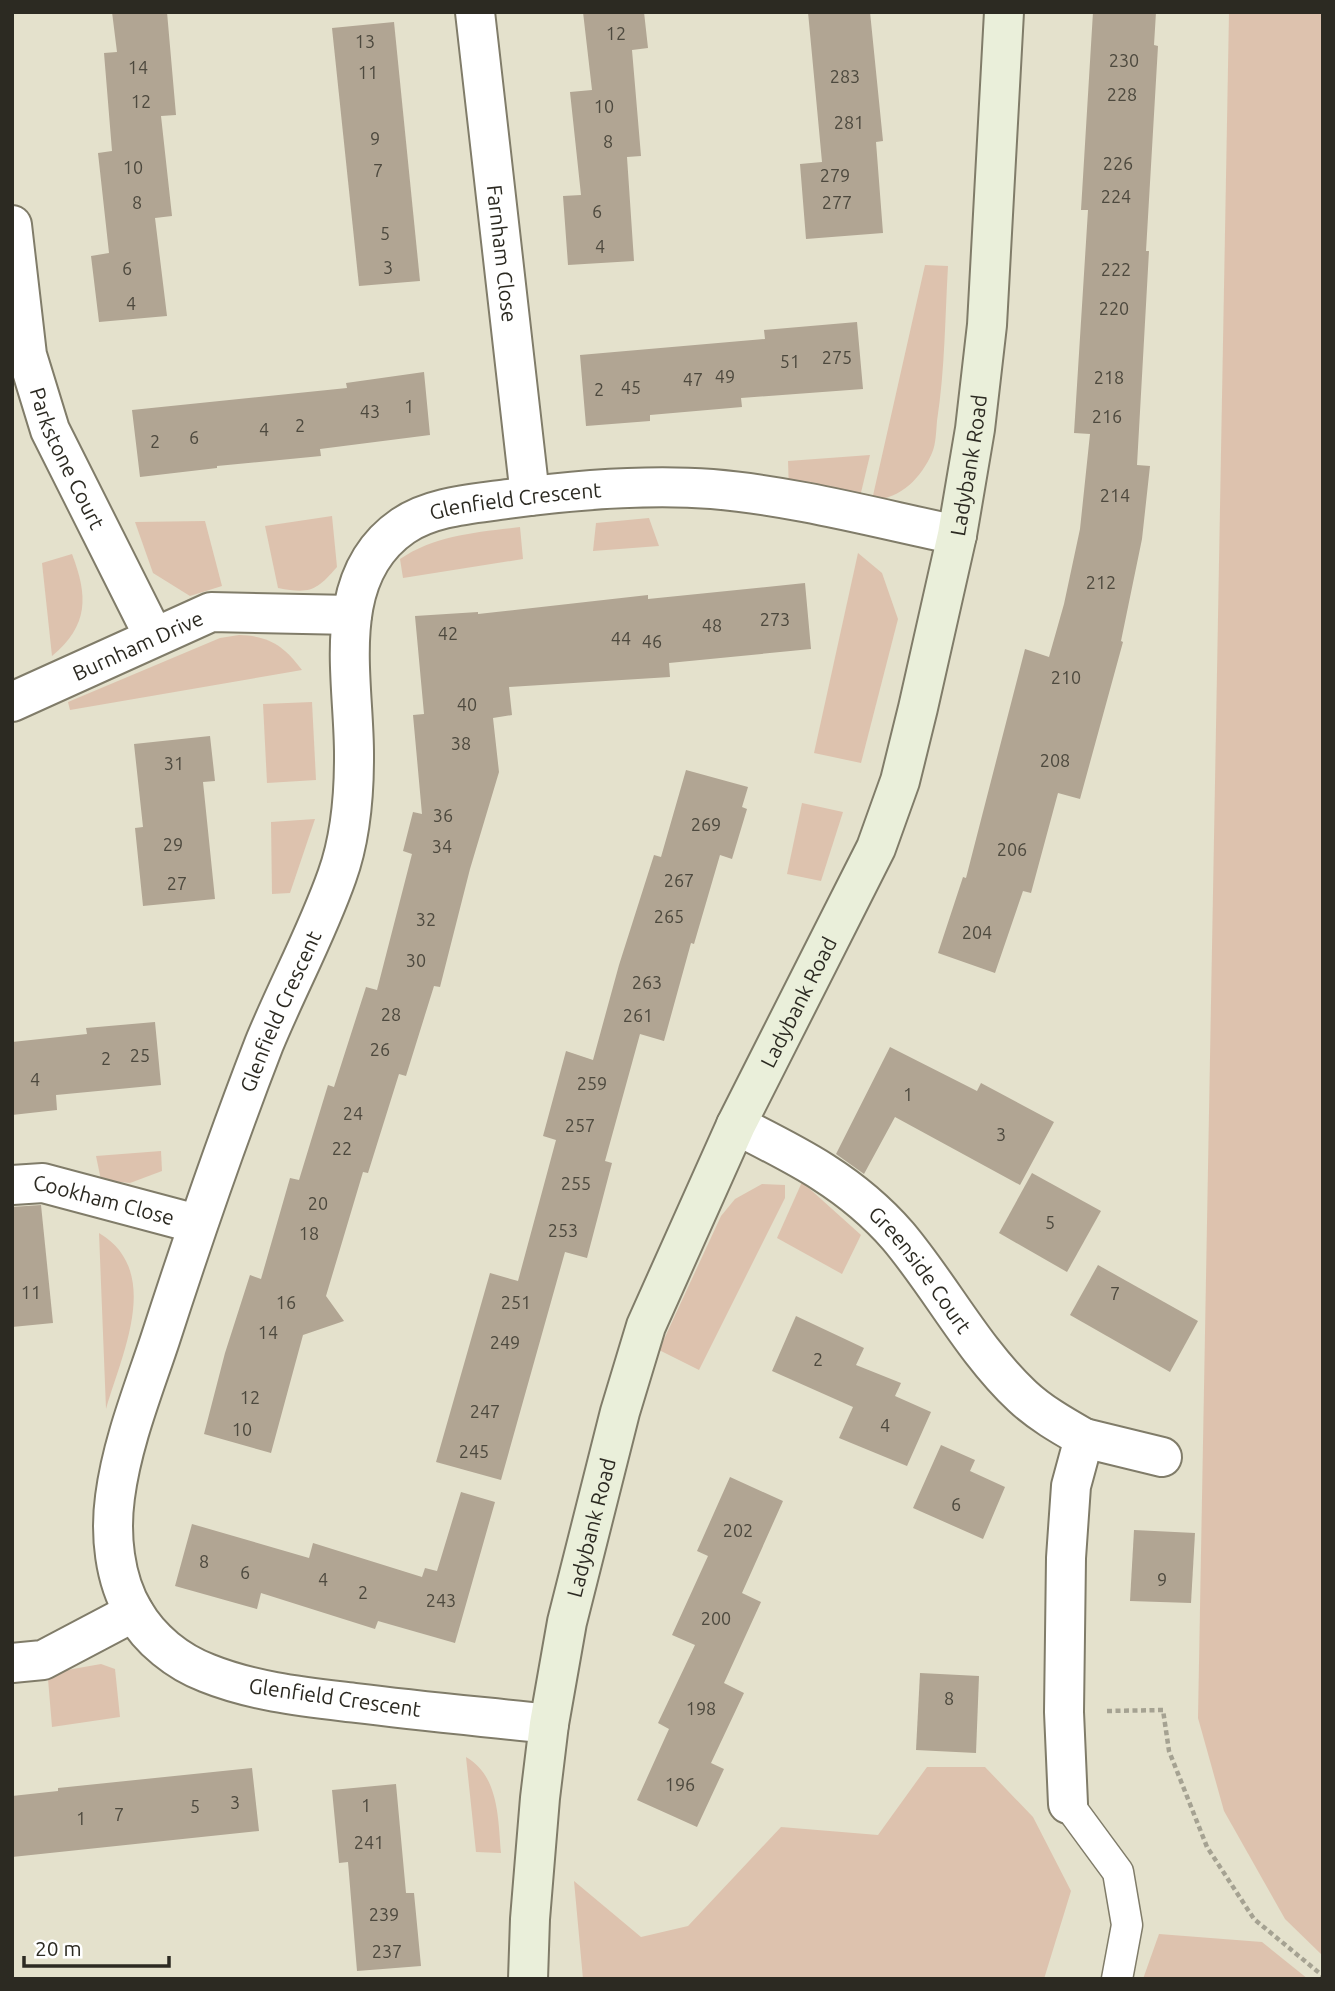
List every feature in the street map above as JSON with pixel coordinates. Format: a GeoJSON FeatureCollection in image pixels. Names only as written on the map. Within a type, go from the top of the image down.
{"type":"FeatureCollection","features":[{"type":"Feature","properties":{"kind":"street","name":"Farnham Close"},"geometry":{"type":"LineString","coordinates":[[475,12],[530,496]]}},
{"type":"Feature","properties":{"kind":"street","name":"Ladybank Road"},"geometry":{"type":"LineString","coordinates":[[528,1979],[539,1812],[567,1622],[620,1412],[646,1326],[736,1125],[876,848],[903,769],[957,535],[975,429],[987,325],[1004,12]]}},
{"type":"Feature","properties":{"kind":"street","name":"Parkstone Court"},"geometry":{"type":"LineString","coordinates":[[12,225],[27,355],[50,430],[154,637]]}},
{"type":"Feature","properties":{"kind":"street","name":"Glenfield Crescent"},"geometry":{"type":"LineString","coordinates":[[550,1724],[311,1698],[245,1685],[204,1672],[173,1655],[152,1636],[134,1612],[120,1581],[116,1560],[115,1500],[124,1452],[197,1224],[265,1041],[338,873],[351,805],[354,758],[349,661],[352,615],[359,583],[384,543],[404,525],[426,515],[462,505],[530,496],[646,488],[709,489],[768,496],[957,535]]}},
{"type":"Feature","properties":{"kind":"street","name":"Burnham Drive"},"geometry":{"type":"LineString","coordinates":[[12,702],[211,612],[352,615]]}},
{"type":"Feature","properties":{"kind":"street","name":"Greenside Court"},"geometry":{"type":"LineString","coordinates":[[736,1125],[807,1160],[862,1200],[898,1236],[988,1357],[1023,1397],[1084,1438],[1162,1457]]}},
{"type":"Feature","properties":{"kind":"street","name":"Cookham Close"},"geometry":{"type":"LineString","coordinates":[[12,1185],[43,1183],[197,1224]]}},
{"type":"Feature","properties":{"kind":"street"},"geometry":{"type":"LineString","coordinates":[[1068,1804],[1064,1712],[1068,1534],[1071,1486],[1084,1438]]}},
{"type":"Feature","properties":{"kind":"street"},"geometry":{"type":"LineString","coordinates":[[12,1663],[43,1660],[134,1612]]}},
{"type":"Feature","properties":{"kind":"lane"},"geometry":{"type":"LineString","coordinates":[[1068,1804],[1118,1872],[1127,1925],[1117,1979]]}},
{"type":"Feature","properties":{"kind":"path"},"geometry":{"type":"LineString","coordinates":[[1064,1712],[1163,1710],[1169,1751],[1207,1847],[1254,1919],[1323,1976]]}},
{"type":"Feature","properties":{"kind":"shaded area"},"geometry":{"type":"Polygon","coordinates":[[[1229,12],[1323,12],[1323,1956],[1285,1919],[1224,1811],[1198,1718],[1229,12]]]}},
{"type":"Feature","properties":{"kind":"shaded area"},"geometry":{"type":"Polygon","coordinates":[[[925,265],[948,266],[940,402],[934,446],[922,471],[909,486],[892,496],[872,500],[925,265]]]}},
{"type":"Feature","properties":{"kind":"shaded area"},"geometry":{"type":"Polygon","coordinates":[[[870,455],[859,501],[789,492],[788,461],[870,455]]]}},
{"type":"Feature","properties":{"kind":"shaded area"},"geometry":{"type":"Polygon","coordinates":[[[332,516],[337,567],[312,589],[298,591],[278,588],[265,526],[332,516]]]}},
{"type":"Feature","properties":{"kind":"shaded area"},"geometry":{"type":"Polygon","coordinates":[[[649,518],[659,546],[593,551],[596,523],[649,518]]]}},
{"type":"Feature","properties":{"kind":"shaded area"},"geometry":{"type":"Polygon","coordinates":[[[205,521],[222,586],[190,596],[153,573],[135,522],[205,521]]]}},
{"type":"Feature","properties":{"kind":"shaded area"},"geometry":{"type":"Polygon","coordinates":[[[520,527],[523,559],[403,578],[400,559],[413,551],[457,536],[520,527]]]}},
{"type":"Feature","properties":{"kind":"shaded area"},"geometry":{"type":"Polygon","coordinates":[[[858,553],[882,573],[898,619],[861,763],[814,753],[858,553]]]}},
{"type":"Feature","properties":{"kind":"shaded area"},"geometry":{"type":"Polygon","coordinates":[[[72,554],[81,583],[82,609],[73,633],[52,656],[42,563],[72,554]]]}},
{"type":"Feature","properties":{"kind":"shaded area"},"geometry":{"type":"Polygon","coordinates":[[[239,635],[268,640],[289,655],[302,670],[70,710],[68,702],[220,638],[239,635]]]}},
{"type":"Feature","properties":{"kind":"shaded area"},"geometry":{"type":"Polygon","coordinates":[[[312,702],[316,780],[267,783],[263,704],[312,702]]]}},
{"type":"Feature","properties":{"kind":"shaded area"},"geometry":{"type":"Polygon","coordinates":[[[802,803],[843,812],[821,881],[787,874],[802,803]]]}},
{"type":"Feature","properties":{"kind":"shaded area"},"geometry":{"type":"Polygon","coordinates":[[[315,819],[290,893],[272,894],[271,822],[315,819]]]}},
{"type":"Feature","properties":{"kind":"shaded area"},"geometry":{"type":"Polygon","coordinates":[[[161,1151],[162,1171],[130,1183],[101,1180],[96,1156],[161,1151]]]}},
{"type":"Feature","properties":{"kind":"shaded area"},"geometry":{"type":"Polygon","coordinates":[[[802,1182],[861,1235],[842,1274],[777,1238],[802,1182]]]}},
{"type":"Feature","properties":{"kind":"shaded area"},"geometry":{"type":"Polygon","coordinates":[[[762,1184],[785,1185],[785,1198],[699,1370],[659,1350],[721,1216],[735,1199],[762,1184]]]}},
{"type":"Feature","properties":{"kind":"shaded area"},"geometry":{"type":"Polygon","coordinates":[[[99,1233],[118,1249],[129,1269],[134,1291],[128,1339],[106,1409],[99,1233]]]}},
{"type":"Feature","properties":{"kind":"shaded area"},"geometry":{"type":"Polygon","coordinates":[[[101,1664],[115,1669],[120,1717],[52,1727],[48,1679],[67,1670],[101,1664]]]}},
{"type":"Feature","properties":{"kind":"shaded area"},"geometry":{"type":"Polygon","coordinates":[[[466,1757],[477,1765],[491,1786],[501,1853],[476,1852],[466,1757]]]}},
{"type":"Feature","properties":{"kind":"shaded area"},"geometry":{"type":"Polygon","coordinates":[[[927,1767],[985,1767],[1033,1817],[1071,1891],[1044,1979],[583,1979],[574,1881],[641,1937],[688,1926],[781,1827],[878,1835],[927,1767]]]}},
{"type":"Feature","properties":{"kind":"shaded area"},"geometry":{"type":"Polygon","coordinates":[[[1159,1934],[1262,1942],[1308,1979],[1143,1979],[1159,1934]]]}},
{"type":"Feature","properties":{"kind":"building"},"geometry":{"type":"Polygon","coordinates":[[[112,12],[167,12],[176,115],[161,116],[172,216],[155,218],[167,316],[99,322],[91,256],[109,253],[98,153],[112,151],[104,53],[117,52],[112,12]]]}},
{"type":"Feature","properties":{"kind":"building"},"geometry":{"type":"Polygon","coordinates":[[[583,12],[644,12],[648,48],[632,50],[641,156],[627,157],[634,261],[568,265],[563,196],[581,195],[570,92],[592,90],[583,12]]]}},
{"type":"Feature","properties":{"kind":"building"},"geometry":{"type":"Polygon","coordinates":[[[808,12],[870,12],[883,141],[876,142],[883,233],[806,239],[800,164],[822,162],[808,12]]]}},
{"type":"Feature","properties":{"kind":"building"},"geometry":{"type":"Polygon","coordinates":[[[1093,12],[1156,12],[1154,45],[1158,46],[1137,465],[1150,466],[1142,539],[1121,641],[1123,642],[1080,799],[1058,793],[1031,893],[1023,891],[995,973],[938,953],[963,877],[966,878],[1025,649],[1049,657],[1064,604],[1080,529],[1090,434],[1074,433],[1088,210],[1081,210],[1093,12]]]}},
{"type":"Feature","properties":{"kind":"building"},"geometry":{"type":"Polygon","coordinates":[[[394,22],[420,281],[359,286],[332,28],[394,22]]]}},
{"type":"Feature","properties":{"kind":"building"},"geometry":{"type":"Polygon","coordinates":[[[857,322],[863,389],[741,398],[742,407],[650,415],[650,421],[586,426],[580,355],[765,339],[764,330],[857,322]]]}},
{"type":"Feature","properties":{"kind":"building"},"geometry":{"type":"Polygon","coordinates":[[[424,372],[430,435],[320,449],[321,456],[140,477],[132,410],[347,388],[346,383],[424,372]]]}},
{"type":"Feature","properties":{"kind":"building"},"geometry":{"type":"Polygon","coordinates":[[[805,583],[811,649],[669,663],[670,677],[509,687],[512,715],[493,718],[499,772],[470,869],[440,987],[434,986],[406,1076],[399,1074],[368,1173],[363,1172],[326,1296],[344,1321],[303,1335],[271,1453],[204,1434],[225,1353],[250,1275],[261,1279],[290,1178],[299,1180],[328,1085],[334,1087],[366,987],[377,990],[412,854],[403,851],[413,812],[422,814],[413,715],[424,714],[415,616],[478,614],[648,595],[648,599],[805,583]]]}},
{"type":"Feature","properties":{"kind":"building"},"geometry":{"type":"Polygon","coordinates":[[[210,736],[215,781],[203,782],[215,899],[143,906],[135,828],[143,827],[134,744],[210,736]]]}},
{"type":"Feature","properties":{"kind":"building"},"geometry":{"type":"Polygon","coordinates":[[[686,770],[748,787],[742,807],[747,809],[732,859],[720,855],[694,944],[691,943],[664,1041],[640,1034],[605,1161],[612,1163],[587,1258],[565,1252],[501,1480],[436,1462],[490,1273],[518,1281],[556,1140],[543,1136],[566,1051],[593,1060],[619,965],[654,855],[661,857],[686,770]]]}},
{"type":"Feature","properties":{"kind":"building"},"geometry":{"type":"Polygon","coordinates":[[[155,1022],[161,1085],[56,1095],[57,1110],[12,1115],[12,1042],[87,1034],[86,1028],[155,1022]]]}},
{"type":"Feature","properties":{"kind":"building"},"geometry":{"type":"Polygon","coordinates":[[[890,1047],[977,1091],[981,1083],[1054,1122],[1020,1185],[895,1117],[864,1174],[836,1154],[890,1047]]]}},
{"type":"Feature","properties":{"kind":"building"},"geometry":{"type":"Polygon","coordinates":[[[1032,1173],[1101,1211],[1067,1272],[999,1233],[1032,1173]]]}},
{"type":"Feature","properties":{"kind":"building"},"geometry":{"type":"Polygon","coordinates":[[[41,1205],[53,1323],[12,1327],[12,1207],[41,1205]]]}},
{"type":"Feature","properties":{"kind":"building"},"geometry":{"type":"Polygon","coordinates":[[[1098,1265],[1198,1321],[1170,1372],[1070,1315],[1098,1265]]]}},
{"type":"Feature","properties":{"kind":"building"},"geometry":{"type":"Polygon","coordinates":[[[796,1316],[864,1348],[856,1365],[901,1383],[895,1396],[931,1412],[907,1466],[839,1438],[853,1407],[772,1371],[796,1316]]]}},
{"type":"Feature","properties":{"kind":"building"},"geometry":{"type":"Polygon","coordinates":[[[941,1445],[975,1460],[970,1471],[1005,1487],[983,1539],[913,1508],[941,1445]]]}},
{"type":"Feature","properties":{"kind":"building"},"geometry":{"type":"Polygon","coordinates":[[[730,1477],[783,1501],[742,1593],[761,1602],[724,1683],[744,1693],[711,1763],[724,1769],[697,1827],[637,1800],[669,1729],[658,1723],[695,1645],[672,1635],[708,1556],[697,1551],[730,1477]]]}},
{"type":"Feature","properties":{"kind":"building"},"geometry":{"type":"Polygon","coordinates":[[[461,1492],[495,1502],[455,1643],[378,1621],[375,1629],[261,1593],[257,1609],[175,1586],[192,1524],[309,1558],[313,1543],[422,1577],[425,1568],[437,1571],[461,1492]]]}},
{"type":"Feature","properties":{"kind":"building"},"geometry":{"type":"Polygon","coordinates":[[[1134,1530],[1195,1533],[1191,1603],[1130,1601],[1134,1530]]]}},
{"type":"Feature","properties":{"kind":"building"},"geometry":{"type":"Polygon","coordinates":[[[920,1673],[979,1676],[976,1753],[916,1750],[920,1673]]]}},
{"type":"Feature","properties":{"kind":"building"},"geometry":{"type":"Polygon","coordinates":[[[252,1768],[259,1831],[12,1857],[12,1796],[58,1791],[58,1788],[252,1768]]]}},
{"type":"Feature","properties":{"kind":"building"},"geometry":{"type":"Polygon","coordinates":[[[396,1784],[406,1893],[414,1893],[421,1966],[357,1971],[348,1862],[339,1863],[332,1790],[396,1784]]]}}]}
